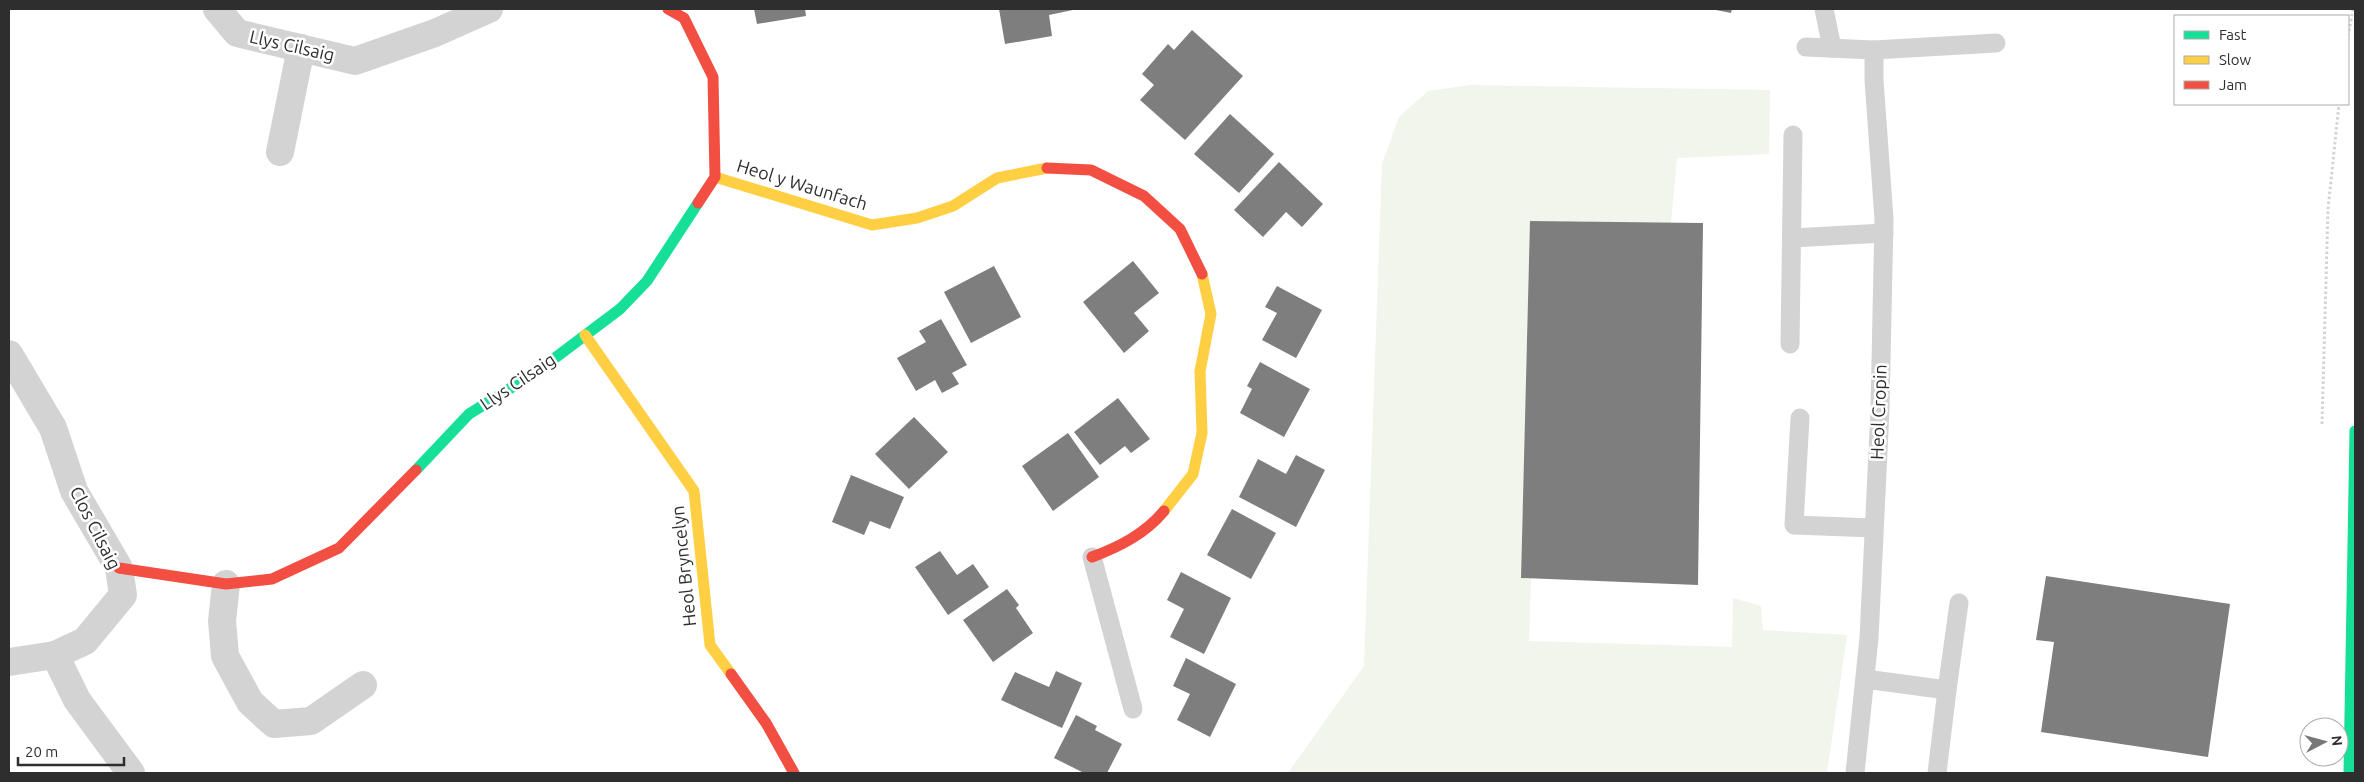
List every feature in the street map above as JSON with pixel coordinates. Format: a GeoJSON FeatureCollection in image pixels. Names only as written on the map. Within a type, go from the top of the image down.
{"type":"FeatureCollection","features":[{"type":"Feature","properties":{"kind":"street","name":"Llys Cilsaig"},"geometry":{"type":"LineString","coordinates":[[217,9],[237,34],[355,61],[435,33],[489,9]]}},
{"type":"Feature","properties":{"kind":"street"},"geometry":{"type":"LineString","coordinates":[[668,9],[684,18],[713,77],[715,177]]}},
{"type":"Feature","properties":{"kind":"street"},"geometry":{"type":"LineString","coordinates":[[280,152],[301,48]]}},
{"type":"Feature","properties":{"kind":"street","name":"Heol y Waunfach"},"geometry":{"type":"LineString","coordinates":[[715,177],[872,225],[917,218],[953,206],[997,178],[1042,168],[1091,170],[1144,196],[1180,229],[1200,271],[1211,314],[1200,371],[1202,433],[1193,474],[1157,519],[1120,547],[1092,557]]}},
{"type":"Feature","properties":{"kind":"street","name":"Llys Cilsaig"},"geometry":{"type":"LineString","coordinates":[[119,568],[226,584],[272,579],[339,548],[389,499],[469,414],[535,373],[620,309],[647,281],[715,177]]}},
{"type":"Feature","properties":{"kind":"street","name":"Heol Bryncelyn"},"geometry":{"type":"LineString","coordinates":[[585,335],[694,491],[710,645],[766,723],[794,773]]}},
{"type":"Feature","properties":{"kind":"street","name":"Clos Cilsaig"},"geometry":{"type":"LineString","coordinates":[[9,354],[53,428],[74,491],[119,568],[123,595],[85,641],[55,655],[9,662]]}},
{"type":"Feature","properties":{"kind":"street"},"geometry":{"type":"LineString","coordinates":[[2349,773],[2355,431]]}},
{"type":"Feature","properties":{"kind":"street"},"geometry":{"type":"LineString","coordinates":[[226,584],[222,621],[225,656],[250,702],[274,724],[311,721],[363,685]]}},
{"type":"Feature","properties":{"kind":"street"},"geometry":{"type":"LineString","coordinates":[[55,655],[77,700],[131,773]]}},
{"type":"Feature","properties":{"kind":"lane"},"geometry":{"type":"LineString","coordinates":[[1824,9],[1832,48]]}},
{"type":"Feature","properties":{"kind":"lane"},"geometry":{"type":"LineString","coordinates":[[1806,47],[1874,50],[1996,43]]}},
{"type":"Feature","properties":{"kind":"lane","name":"Heol Cropin"},"geometry":{"type":"LineString","coordinates":[[1855,773],[1864,680],[1880,410],[1884,233],[1874,80],[1874,50]]}},
{"type":"Feature","properties":{"kind":"lane"},"geometry":{"type":"LineString","coordinates":[[1790,344],[1793,135]]}},
{"type":"Feature","properties":{"kind":"lane"},"geometry":{"type":"LineString","coordinates":[[1792,238],[1884,233]]}},
{"type":"Feature","properties":{"kind":"lane"},"geometry":{"type":"LineString","coordinates":[[1800,418],[1794,525],[1874,528]]}},
{"type":"Feature","properties":{"kind":"lane"},"geometry":{"type":"LineString","coordinates":[[1092,557],[1133,709]]}},
{"type":"Feature","properties":{"kind":"lane"},"geometry":{"type":"LineString","coordinates":[[1937,773],[1959,603]]}},
{"type":"Feature","properties":{"kind":"lane"},"geometry":{"type":"LineString","coordinates":[[1864,680],[1947,690]]}},
{"type":"Feature","properties":{"kind":"path"},"geometry":{"type":"LineString","coordinates":[[2349,31],[2353,9]]}},
{"type":"Feature","properties":{"kind":"shaded area"},"geometry":{"type":"Polygon","coordinates":[[[1470,85],[1770,90],[1769,154],[1677,158],[1671,223],[1530,221],[1521,577],[1531,578],[1529,641],[1732,647],[1733,598],[1761,606],[1763,630],[1847,635],[1827,773],[1288,773],[1364,666],[1382,164],[1399,117],[1428,91],[1470,85]]]}},
{"type":"Feature","properties":{"kind":"building"},"geometry":{"type":"Polygon","coordinates":[[[754,9],[805,9],[806,16],[757,24],[754,9]]]}},
{"type":"Feature","properties":{"kind":"building"},"geometry":{"type":"Polygon","coordinates":[[[999,9],[1073,10],[1049,15],[1052,36],[1005,44],[999,9]]]}},
{"type":"Feature","properties":{"kind":"building"},"geometry":{"type":"Polygon","coordinates":[[[1711,9],[1732,9],[1731,13],[1711,9]]]}},
{"type":"Feature","properties":{"kind":"building"},"geometry":{"type":"Polygon","coordinates":[[[1192,30],[1243,76],[1185,140],[1140,100],[1154,85],[1142,74],[1168,44],[1174,50],[1192,30]]]}},
{"type":"Feature","properties":{"kind":"building"},"geometry":{"type":"Polygon","coordinates":[[[1230,114],[1274,154],[1239,193],[1194,154],[1230,114]]]}},
{"type":"Feature","properties":{"kind":"building"},"geometry":{"type":"Polygon","coordinates":[[[1279,162],[1323,204],[1302,227],[1286,212],[1263,237],[1234,210],[1279,162]]]}},
{"type":"Feature","properties":{"kind":"building"},"geometry":{"type":"Polygon","coordinates":[[[1530,221],[1703,223],[1698,585],[1521,578],[1530,221]]]}},
{"type":"Feature","properties":{"kind":"building"},"geometry":{"type":"Polygon","coordinates":[[[1133,261],[1159,293],[1134,313],[1149,331],[1124,353],[1083,302],[1133,261]]]}},
{"type":"Feature","properties":{"kind":"building"},"geometry":{"type":"Polygon","coordinates":[[[994,266],[1021,317],[971,343],[944,292],[994,266]]]}},
{"type":"Feature","properties":{"kind":"building"},"geometry":{"type":"Polygon","coordinates":[[[1277,286],[1322,310],[1296,358],[1262,340],[1277,313],[1265,307],[1277,286]]]}},
{"type":"Feature","properties":{"kind":"building"},"geometry":{"type":"Polygon","coordinates":[[[941,319],[967,365],[952,373],[959,384],[942,393],[935,380],[916,391],[897,358],[926,342],[919,331],[941,319]]]}},
{"type":"Feature","properties":{"kind":"building"},"geometry":{"type":"Polygon","coordinates":[[[1260,362],[1310,389],[1284,437],[1240,413],[1252,389],[1247,386],[1260,362]]]}},
{"type":"Feature","properties":{"kind":"building"},"geometry":{"type":"Polygon","coordinates":[[[1118,398],[1150,439],[1131,453],[1125,446],[1100,465],[1074,432],[1118,398]]]}},
{"type":"Feature","properties":{"kind":"building"},"geometry":{"type":"Polygon","coordinates":[[[914,417],[948,452],[909,489],[875,454],[914,417]]]}},
{"type":"Feature","properties":{"kind":"building"},"geometry":{"type":"Polygon","coordinates":[[[1068,433],[1099,477],[1053,511],[1022,466],[1068,433]]]}},
{"type":"Feature","properties":{"kind":"building"},"geometry":{"type":"Polygon","coordinates":[[[1296,455],[1325,470],[1296,527],[1239,497],[1258,459],[1286,474],[1296,455]]]}},
{"type":"Feature","properties":{"kind":"building"},"geometry":{"type":"Polygon","coordinates":[[[851,475],[904,497],[890,529],[870,521],[864,535],[832,522],[851,475]]]}},
{"type":"Feature","properties":{"kind":"building"},"geometry":{"type":"Polygon","coordinates":[[[1232,509],[1276,533],[1251,579],[1207,555],[1232,509]]]}},
{"type":"Feature","properties":{"kind":"building"},"geometry":{"type":"Polygon","coordinates":[[[940,551],[957,575],[973,564],[989,587],[948,615],[915,567],[940,551]]]}},
{"type":"Feature","properties":{"kind":"building"},"geometry":{"type":"Polygon","coordinates":[[[1181,572],[1231,598],[1204,654],[1170,637],[1184,609],[1167,600],[1181,572]]]}},
{"type":"Feature","properties":{"kind":"building"},"geometry":{"type":"Polygon","coordinates":[[[2046,576],[2230,604],[2208,757],[2041,732],[2054,642],[2036,640],[2046,576]]]}},
{"type":"Feature","properties":{"kind":"building"},"geometry":{"type":"Polygon","coordinates":[[[1007,589],[1019,605],[1016,608],[1033,633],[993,662],[963,620],[1007,589]]]}},
{"type":"Feature","properties":{"kind":"building"},"geometry":{"type":"Polygon","coordinates":[[[1186,658],[1236,684],[1210,737],[1177,720],[1190,694],[1173,686],[1186,658]]]}},
{"type":"Feature","properties":{"kind":"building"},"geometry":{"type":"Polygon","coordinates":[[[1056,671],[1082,683],[1062,728],[1001,700],[1015,672],[1049,687],[1056,671]]]}},
{"type":"Feature","properties":{"kind":"building"},"geometry":{"type":"Polygon","coordinates":[[[1076,715],[1097,726],[1095,730],[1122,744],[1107,773],[1084,773],[1054,758],[1076,715]]]}},
{"type":"Feature","properties":{"kind":"traffic: fast"},"geometry":{"type":"LineString","coordinates":[[416,470],[469,414],[535,373],[620,309],[647,281],[698,203]]}},
{"type":"Feature","properties":{"kind":"traffic: fast"},"geometry":{"type":"LineString","coordinates":[[2349,773],[2355,431]]}},
{"type":"Feature","properties":{"kind":"traffic: slow"},"geometry":{"type":"LineString","coordinates":[[715,177],[872,225],[917,218],[953,206],[997,178],[1047,168]]}},
{"type":"Feature","properties":{"kind":"traffic: slow"},"geometry":{"type":"LineString","coordinates":[[1164,511],[1193,474],[1202,433],[1200,371],[1211,314],[1202,274]]}},
{"type":"Feature","properties":{"kind":"traffic: slow"},"geometry":{"type":"LineString","coordinates":[[585,335],[694,491],[710,645],[731,674]]}},
{"type":"Feature","properties":{"kind":"traffic: jam"},"geometry":{"type":"LineString","coordinates":[[668,9],[684,18],[713,77],[715,177],[698,203]]}},
{"type":"Feature","properties":{"kind":"traffic: jam"},"geometry":{"type":"LineString","coordinates":[[1047,168],[1091,170],[1144,196],[1180,229],[1202,274]]}},
{"type":"Feature","properties":{"kind":"traffic: jam"},"geometry":{"type":"LineString","coordinates":[[119,568],[226,584],[272,579],[339,548],[416,470]]}},
{"type":"Feature","properties":{"kind":"traffic: jam"},"geometry":{"type":"LineString","coordinates":[[1092,557],[1131,539],[1149,526],[1164,511]]}},
{"type":"Feature","properties":{"kind":"traffic: jam"},"geometry":{"type":"LineString","coordinates":[[731,674],[766,723],[794,773]]}}]}
